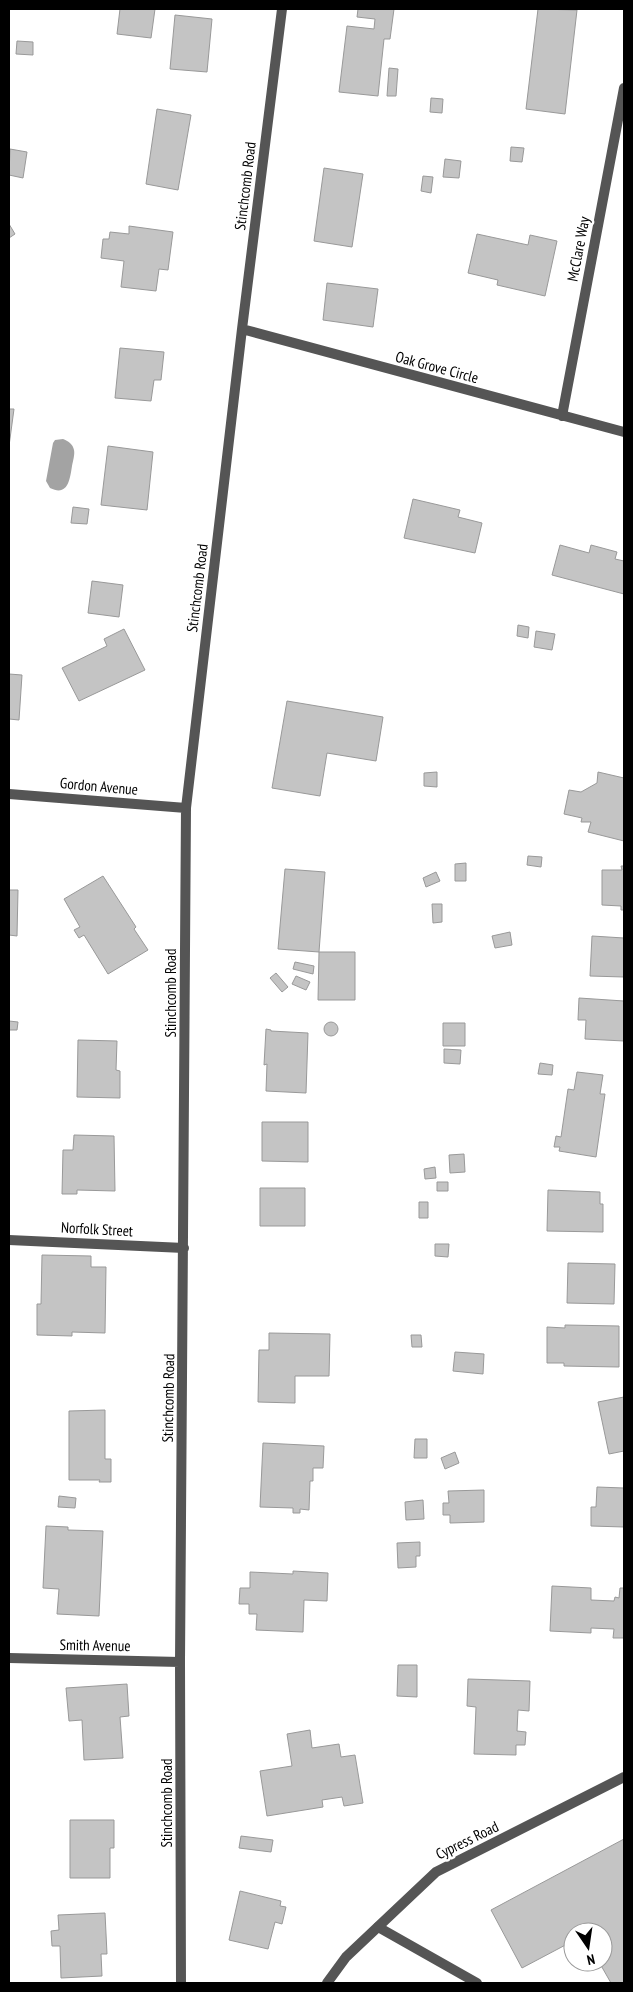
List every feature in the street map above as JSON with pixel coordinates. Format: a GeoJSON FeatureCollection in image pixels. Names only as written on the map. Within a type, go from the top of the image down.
{"type":"FeatureCollection","features":[{"type":"Feature","properties":{"kind":"street","name":"Stinchcomb Road"},"geometry":{"type":"LineString","coordinates":[[181,1983],[180,1662],[186,808],[282,9]]}},
{"type":"Feature","properties":{"kind":"street","name":"McClare Way"},"geometry":{"type":"LineString","coordinates":[[562,416],[624,88]]}},
{"type":"Feature","properties":{"kind":"street","name":"Oak Grove Circle"},"geometry":{"type":"LineString","coordinates":[[242,330],[624,432]]}},
{"type":"Feature","properties":{"kind":"street","name":"Gordon Avenue"},"geometry":{"type":"LineString","coordinates":[[9,794],[186,808]]}},
{"type":"Feature","properties":{"kind":"street","name":"Norfolk Street"},"geometry":{"type":"LineString","coordinates":[[9,1240],[184,1248]]}},
{"type":"Feature","properties":{"kind":"street","name":"Smith Avenue"},"geometry":{"type":"LineString","coordinates":[[9,1658],[180,1662]]}},
{"type":"Feature","properties":{"kind":"street","name":"Cypress Road"},"geometry":{"type":"LineString","coordinates":[[327,1983],[346,1957],[436,1872],[624,1778]]}},
{"type":"Feature","properties":{"kind":"street"},"geometry":{"type":"LineString","coordinates":[[378,1927],[477,1983]]}},
{"type":"Feature","properties":{"kind":"shaded area"},"geometry":{"type":"Polygon","coordinates":[[[63,439],[73,446],[74,456],[67,485],[61,490],[56,490],[50,488],[46,481],[53,443],[55,440],[63,439]]]}},
{"type":"Feature","properties":{"kind":"building"},"geometry":{"type":"Polygon","coordinates":[[[120,9],[155,9],[151,38],[117,34],[120,9]]]}},
{"type":"Feature","properties":{"kind":"building"},"geometry":{"type":"Polygon","coordinates":[[[358,9],[394,9],[390,39],[384,39],[378,96],[339,92],[347,26],[374,29],[375,19],[357,17],[358,9]]]}},
{"type":"Feature","properties":{"kind":"building"},"geometry":{"type":"Polygon","coordinates":[[[538,9],[577,10],[565,114],[526,109],[538,9]]]}},
{"type":"Feature","properties":{"kind":"building"},"geometry":{"type":"Polygon","coordinates":[[[175,15],[212,19],[207,72],[170,69],[175,15]]]}},
{"type":"Feature","properties":{"kind":"building"},"geometry":{"type":"Polygon","coordinates":[[[17,41],[33,42],[33,55],[16,54],[17,41]]]}},
{"type":"Feature","properties":{"kind":"building"},"geometry":{"type":"Polygon","coordinates":[[[389,68],[398,69],[396,96],[387,96],[389,68]]]}},
{"type":"Feature","properties":{"kind":"building"},"geometry":{"type":"Polygon","coordinates":[[[431,98],[443,99],[442,113],[430,112],[431,98]]]}},
{"type":"Feature","properties":{"kind":"building"},"geometry":{"type":"Polygon","coordinates":[[[157,109],[191,115],[178,190],[146,184],[157,109]]]}},
{"type":"Feature","properties":{"kind":"building"},"geometry":{"type":"Polygon","coordinates":[[[511,147],[524,148],[522,162],[510,161],[511,147]]]}},
{"type":"Feature","properties":{"kind":"building"},"geometry":{"type":"Polygon","coordinates":[[[10,149],[27,152],[23,178],[9,175],[10,149]]]}},
{"type":"Feature","properties":{"kind":"building"},"geometry":{"type":"Polygon","coordinates":[[[445,159],[461,161],[459,178],[443,177],[445,159]]]}},
{"type":"Feature","properties":{"kind":"building"},"geometry":{"type":"Polygon","coordinates":[[[324,168],[363,174],[352,247],[314,241],[324,168]]]}},
{"type":"Feature","properties":{"kind":"building"},"geometry":{"type":"Polygon","coordinates":[[[423,176],[433,177],[431,193],[421,191],[423,176]]]}},
{"type":"Feature","properties":{"kind":"building"},"geometry":{"type":"Polygon","coordinates":[[[9,224],[15,234],[9,238],[9,224]]]}},
{"type":"Feature","properties":{"kind":"building"},"geometry":{"type":"Polygon","coordinates":[[[129,226],[173,232],[168,270],[159,269],[156,291],[121,287],[124,261],[101,258],[103,239],[109,239],[110,232],[129,234],[129,226]]]}},
{"type":"Feature","properties":{"kind":"building"},"geometry":{"type":"Polygon","coordinates":[[[477,234],[528,245],[530,235],[557,241],[545,296],[497,285],[498,280],[468,273],[477,234]]]}},
{"type":"Feature","properties":{"kind":"building"},"geometry":{"type":"Polygon","coordinates":[[[327,283],[378,289],[373,327],[323,320],[327,283]]]}},
{"type":"Feature","properties":{"kind":"building"},"geometry":{"type":"Polygon","coordinates":[[[120,348],[164,352],[161,380],[154,380],[151,401],[115,398],[120,348]]]}},
{"type":"Feature","properties":{"kind":"building"},"geometry":{"type":"Polygon","coordinates":[[[9,409],[14,409],[9,446],[9,409]]]}},
{"type":"Feature","properties":{"kind":"building"},"geometry":{"type":"Polygon","coordinates":[[[108,446],[153,452],[147,510],[101,505],[108,446]]]}},
{"type":"Feature","properties":{"kind":"building"},"geometry":{"type":"Polygon","coordinates":[[[413,499],[460,510],[458,517],[482,523],[475,553],[404,538],[413,499]]]}},
{"type":"Feature","properties":{"kind":"building"},"geometry":{"type":"Polygon","coordinates":[[[73,507],[89,509],[87,524],[71,523],[73,507]]]}},
{"type":"Feature","properties":{"kind":"building"},"geometry":{"type":"Polygon","coordinates":[[[560,545],[589,553],[591,545],[617,552],[615,559],[624,561],[624,594],[552,575],[560,545]]]}},
{"type":"Feature","properties":{"kind":"building"},"geometry":{"type":"Polygon","coordinates":[[[92,581],[123,585],[119,617],[88,613],[92,581]]]}},
{"type":"Feature","properties":{"kind":"building"},"geometry":{"type":"Polygon","coordinates":[[[518,625],[529,627],[528,638],[517,636],[518,625]]]}},
{"type":"Feature","properties":{"kind":"building"},"geometry":{"type":"Polygon","coordinates":[[[124,629],[145,670],[79,701],[62,668],[107,646],[104,639],[124,629]]]}},
{"type":"Feature","properties":{"kind":"building"},"geometry":{"type":"Polygon","coordinates":[[[536,631],[555,634],[552,650],[534,647],[536,631]]]}},
{"type":"Feature","properties":{"kind":"building"},"geometry":{"type":"Polygon","coordinates":[[[9,674],[22,675],[19,720],[9,719],[9,674]]]}},
{"type":"Feature","properties":{"kind":"building"},"geometry":{"type":"Polygon","coordinates":[[[287,701],[383,717],[376,761],[327,753],[320,796],[272,788],[287,701]]]}},
{"type":"Feature","properties":{"kind":"building"},"geometry":{"type":"Polygon","coordinates":[[[437,772],[437,787],[424,786],[424,773],[437,772]]]}},
{"type":"Feature","properties":{"kind":"building"},"geometry":{"type":"Polygon","coordinates":[[[598,772],[624,778],[624,841],[588,832],[591,822],[581,822],[582,818],[564,814],[569,790],[581,792],[597,783],[598,772]]]}},
{"type":"Feature","properties":{"kind":"building"},"geometry":{"type":"Polygon","coordinates":[[[528,856],[542,857],[541,867],[527,865],[528,856]]]}},
{"type":"Feature","properties":{"kind":"building"},"geometry":{"type":"Polygon","coordinates":[[[466,863],[466,881],[455,881],[455,864],[466,863]]]}},
{"type":"Feature","properties":{"kind":"building"},"geometry":{"type":"Polygon","coordinates":[[[621,866],[624,866],[624,910],[621,910],[621,906],[602,905],[602,870],[622,870],[621,866]]]}},
{"type":"Feature","properties":{"kind":"building"},"geometry":{"type":"Polygon","coordinates":[[[285,869],[325,872],[319,952],[278,949],[285,869]]]}},
{"type":"Feature","properties":{"kind":"building"},"geometry":{"type":"Polygon","coordinates":[[[436,872],[440,881],[426,887],[423,878],[436,872]]]}},
{"type":"Feature","properties":{"kind":"building"},"geometry":{"type":"Polygon","coordinates":[[[103,876],[136,927],[134,929],[148,950],[108,974],[84,935],[79,938],[74,930],[80,927],[64,899],[103,876]]]}},
{"type":"Feature","properties":{"kind":"building"},"geometry":{"type":"Polygon","coordinates":[[[9,890],[18,890],[17,936],[9,935],[9,890]]]}},
{"type":"Feature","properties":{"kind":"building"},"geometry":{"type":"Polygon","coordinates":[[[432,904],[442,904],[442,922],[433,923],[432,904]]]}},
{"type":"Feature","properties":{"kind":"building"},"geometry":{"type":"Polygon","coordinates":[[[510,932],[512,945],[495,948],[492,936],[510,932]]]}},
{"type":"Feature","properties":{"kind":"building"},"geometry":{"type":"Polygon","coordinates":[[[592,936],[624,938],[624,977],[590,976],[592,936]]]}},
{"type":"Feature","properties":{"kind":"building"},"geometry":{"type":"Polygon","coordinates":[[[319,952],[355,952],[355,1000],[318,1000],[319,952]]]}},
{"type":"Feature","properties":{"kind":"building"},"geometry":{"type":"Polygon","coordinates":[[[295,962],[314,966],[313,974],[293,969],[295,962]]]}},
{"type":"Feature","properties":{"kind":"building"},"geometry":{"type":"Polygon","coordinates":[[[276,973],[288,987],[282,992],[270,978],[276,973]]]}},
{"type":"Feature","properties":{"kind":"building"},"geometry":{"type":"Polygon","coordinates":[[[296,976],[310,982],[306,990],[292,984],[296,976]]]}},
{"type":"Feature","properties":{"kind":"building"},"geometry":{"type":"Polygon","coordinates":[[[579,998],[624,1001],[624,1041],[585,1039],[586,1020],[578,1020],[579,998]]]}},
{"type":"Feature","properties":{"kind":"building"},"geometry":{"type":"Polygon","coordinates":[[[9,1021],[18,1022],[17,1030],[9,1030],[9,1021]]]}},
{"type":"Feature","properties":{"kind":"building"},"geometry":{"type":"Polygon","coordinates":[[[331,1022],[336,1024],[338,1029],[336,1034],[331,1036],[326,1034],[324,1029],[326,1024],[331,1022]]]}},
{"type":"Feature","properties":{"kind":"building"},"geometry":{"type":"Polygon","coordinates":[[[443,1023],[465,1023],[465,1046],[443,1046],[443,1023]]]}},
{"type":"Feature","properties":{"kind":"building"},"geometry":{"type":"Polygon","coordinates":[[[266,1029],[271,1031],[308,1033],[306,1093],[266,1091],[267,1064],[264,1065],[266,1029]]]}},
{"type":"Feature","properties":{"kind":"building"},"geometry":{"type":"Polygon","coordinates":[[[78,1040],[117,1041],[116,1070],[120,1071],[120,1098],[77,1097],[78,1040]]]}},
{"type":"Feature","properties":{"kind":"building"},"geometry":{"type":"Polygon","coordinates":[[[444,1049],[461,1050],[460,1064],[444,1063],[444,1049]]]}},
{"type":"Feature","properties":{"kind":"building"},"geometry":{"type":"Polygon","coordinates":[[[540,1063],[553,1065],[552,1075],[538,1074],[540,1063]]]}},
{"type":"Feature","properties":{"kind":"building"},"geometry":{"type":"Polygon","coordinates":[[[577,1072],[603,1075],[600,1094],[605,1094],[596,1157],[559,1151],[560,1147],[554,1147],[556,1136],[561,1137],[568,1089],[574,1090],[577,1072]]]}},
{"type":"Feature","properties":{"kind":"building"},"geometry":{"type":"Polygon","coordinates":[[[262,1122],[308,1122],[308,1162],[262,1161],[262,1122]]]}},
{"type":"Feature","properties":{"kind":"building"},"geometry":{"type":"Polygon","coordinates":[[[74,1135],[114,1136],[115,1191],[77,1190],[77,1194],[62,1194],[63,1150],[73,1150],[74,1135]]]}},
{"type":"Feature","properties":{"kind":"building"},"geometry":{"type":"Polygon","coordinates":[[[464,1154],[465,1172],[450,1173],[449,1155],[464,1154]]]}},
{"type":"Feature","properties":{"kind":"building"},"geometry":{"type":"Polygon","coordinates":[[[435,1167],[436,1178],[425,1179],[424,1169],[435,1167]]]}},
{"type":"Feature","properties":{"kind":"building"},"geometry":{"type":"Polygon","coordinates":[[[437,1182],[448,1182],[448,1191],[437,1191],[437,1182]]]}},
{"type":"Feature","properties":{"kind":"building"},"geometry":{"type":"Polygon","coordinates":[[[260,1188],[305,1188],[305,1226],[260,1226],[260,1188]]]}},
{"type":"Feature","properties":{"kind":"building"},"geometry":{"type":"Polygon","coordinates":[[[548,1190],[600,1192],[600,1204],[603,1204],[603,1232],[547,1231],[548,1190]]]}},
{"type":"Feature","properties":{"kind":"building"},"geometry":{"type":"Polygon","coordinates":[[[419,1202],[428,1202],[428,1218],[419,1218],[419,1202]]]}},
{"type":"Feature","properties":{"kind":"building"},"geometry":{"type":"Polygon","coordinates":[[[435,1244],[449,1244],[448,1257],[435,1256],[435,1244]]]}},
{"type":"Feature","properties":{"kind":"building"},"geometry":{"type":"Polygon","coordinates":[[[42,1255],[91,1256],[91,1267],[106,1267],[105,1333],[72,1332],[72,1336],[37,1335],[37,1304],[41,1304],[42,1255]]]}},
{"type":"Feature","properties":{"kind":"building"},"geometry":{"type":"Polygon","coordinates":[[[568,1263],[615,1264],[614,1304],[567,1303],[568,1263]]]}},
{"type":"Feature","properties":{"kind":"building"},"geometry":{"type":"Polygon","coordinates":[[[565,1325],[619,1326],[619,1367],[564,1366],[564,1363],[547,1363],[547,1327],[565,1328],[565,1325]]]}},
{"type":"Feature","properties":{"kind":"building"},"geometry":{"type":"Polygon","coordinates":[[[269,1333],[330,1334],[329,1376],[295,1376],[295,1403],[258,1402],[259,1350],[269,1350],[269,1333]]]}},
{"type":"Feature","properties":{"kind":"building"},"geometry":{"type":"Polygon","coordinates":[[[411,1335],[421,1335],[422,1347],[412,1347],[411,1335]]]}},
{"type":"Feature","properties":{"kind":"building"},"geometry":{"type":"Polygon","coordinates":[[[455,1352],[484,1354],[483,1374],[453,1371],[455,1352]]]}},
{"type":"Feature","properties":{"kind":"building"},"geometry":{"type":"Polygon","coordinates":[[[624,1397],[624,1451],[609,1454],[598,1402],[624,1397]]]}},
{"type":"Feature","properties":{"kind":"building"},"geometry":{"type":"Polygon","coordinates":[[[105,1410],[105,1459],[111,1459],[111,1482],[69,1480],[69,1411],[105,1410]]]}},
{"type":"Feature","properties":{"kind":"building"},"geometry":{"type":"Polygon","coordinates":[[[415,1439],[427,1439],[427,1458],[414,1458],[415,1439]]]}},
{"type":"Feature","properties":{"kind":"building"},"geometry":{"type":"Polygon","coordinates":[[[263,1443],[324,1446],[323,1468],[313,1468],[313,1481],[310,1481],[309,1510],[300,1509],[300,1513],[293,1513],[293,1508],[260,1507],[263,1443]]]}},
{"type":"Feature","properties":{"kind":"building"},"geometry":{"type":"Polygon","coordinates":[[[455,1452],[459,1463],[445,1469],[441,1458],[455,1452]]]}},
{"type":"Feature","properties":{"kind":"building"},"geometry":{"type":"Polygon","coordinates":[[[597,1487],[624,1488],[624,1527],[591,1526],[591,1507],[596,1507],[597,1487]]]}},
{"type":"Feature","properties":{"kind":"building"},"geometry":{"type":"Polygon","coordinates":[[[484,1490],[484,1522],[450,1523],[450,1515],[443,1515],[443,1503],[449,1503],[448,1491],[484,1490]]]}},
{"type":"Feature","properties":{"kind":"building"},"geometry":{"type":"Polygon","coordinates":[[[59,1496],[76,1498],[75,1508],[58,1507],[59,1496]]]}},
{"type":"Feature","properties":{"kind":"building"},"geometry":{"type":"Polygon","coordinates":[[[423,1500],[424,1519],[406,1520],[405,1502],[423,1500]]]}},
{"type":"Feature","properties":{"kind":"building"},"geometry":{"type":"Polygon","coordinates":[[[46,1526],[68,1527],[68,1530],[103,1531],[99,1616],[57,1614],[59,1589],[43,1588],[46,1526]]]}},
{"type":"Feature","properties":{"kind":"building"},"geometry":{"type":"Polygon","coordinates":[[[420,1542],[420,1556],[416,1556],[416,1567],[398,1568],[397,1543],[420,1542]]]}},
{"type":"Feature","properties":{"kind":"building"},"geometry":{"type":"Polygon","coordinates":[[[293,1571],[328,1573],[327,1601],[304,1600],[303,1632],[256,1630],[257,1614],[249,1614],[249,1604],[239,1604],[240,1588],[250,1588],[250,1572],[293,1574],[293,1571]]]}},
{"type":"Feature","properties":{"kind":"building"},"geometry":{"type":"Polygon","coordinates":[[[552,1586],[591,1588],[591,1600],[614,1601],[615,1597],[619,1598],[620,1588],[624,1588],[624,1638],[613,1638],[614,1629],[591,1628],[591,1633],[550,1631],[552,1586]]]}},
{"type":"Feature","properties":{"kind":"building"},"geometry":{"type":"Polygon","coordinates":[[[398,1665],[417,1665],[417,1697],[397,1696],[398,1665]]]}},
{"type":"Feature","properties":{"kind":"building"},"geometry":{"type":"Polygon","coordinates":[[[468,1679],[530,1681],[529,1711],[518,1710],[517,1731],[526,1732],[525,1745],[516,1745],[516,1755],[474,1754],[476,1707],[467,1706],[468,1679]]]}},
{"type":"Feature","properties":{"kind":"building"},"geometry":{"type":"Polygon","coordinates":[[[127,1684],[129,1716],[120,1717],[123,1758],[84,1760],[82,1720],[69,1721],[66,1688],[127,1684]]]}},
{"type":"Feature","properties":{"kind":"building"},"geometry":{"type":"Polygon","coordinates":[[[310,1730],[312,1748],[339,1744],[341,1757],[355,1755],[363,1803],[344,1806],[342,1797],[322,1800],[323,1807],[267,1816],[260,1771],[292,1766],[287,1734],[310,1730]]]}},
{"type":"Feature","properties":{"kind":"building"},"geometry":{"type":"Polygon","coordinates":[[[70,1820],[114,1820],[114,1848],[110,1848],[110,1878],[70,1878],[70,1820]]]}},
{"type":"Feature","properties":{"kind":"building"},"geometry":{"type":"Polygon","coordinates":[[[241,1836],[273,1840],[271,1852],[239,1848],[241,1836]]]}},
{"type":"Feature","properties":{"kind":"building"},"geometry":{"type":"Polygon","coordinates":[[[624,1839],[624,1983],[611,1983],[605,1972],[613,1972],[613,1922],[563,1922],[563,1946],[522,1968],[491,1910],[624,1839]]]}},
{"type":"Feature","properties":{"kind":"building"},"geometry":{"type":"Polygon","coordinates":[[[240,1891],[281,1901],[280,1906],[286,1907],[282,1924],[275,1922],[268,1949],[229,1940],[240,1891]]]}},
{"type":"Feature","properties":{"kind":"building"},"geometry":{"type":"Polygon","coordinates":[[[105,1913],[107,1954],[101,1954],[102,1976],[61,1978],[60,1946],[52,1946],[51,1931],[59,1930],[58,1915],[105,1913]]]}}]}
